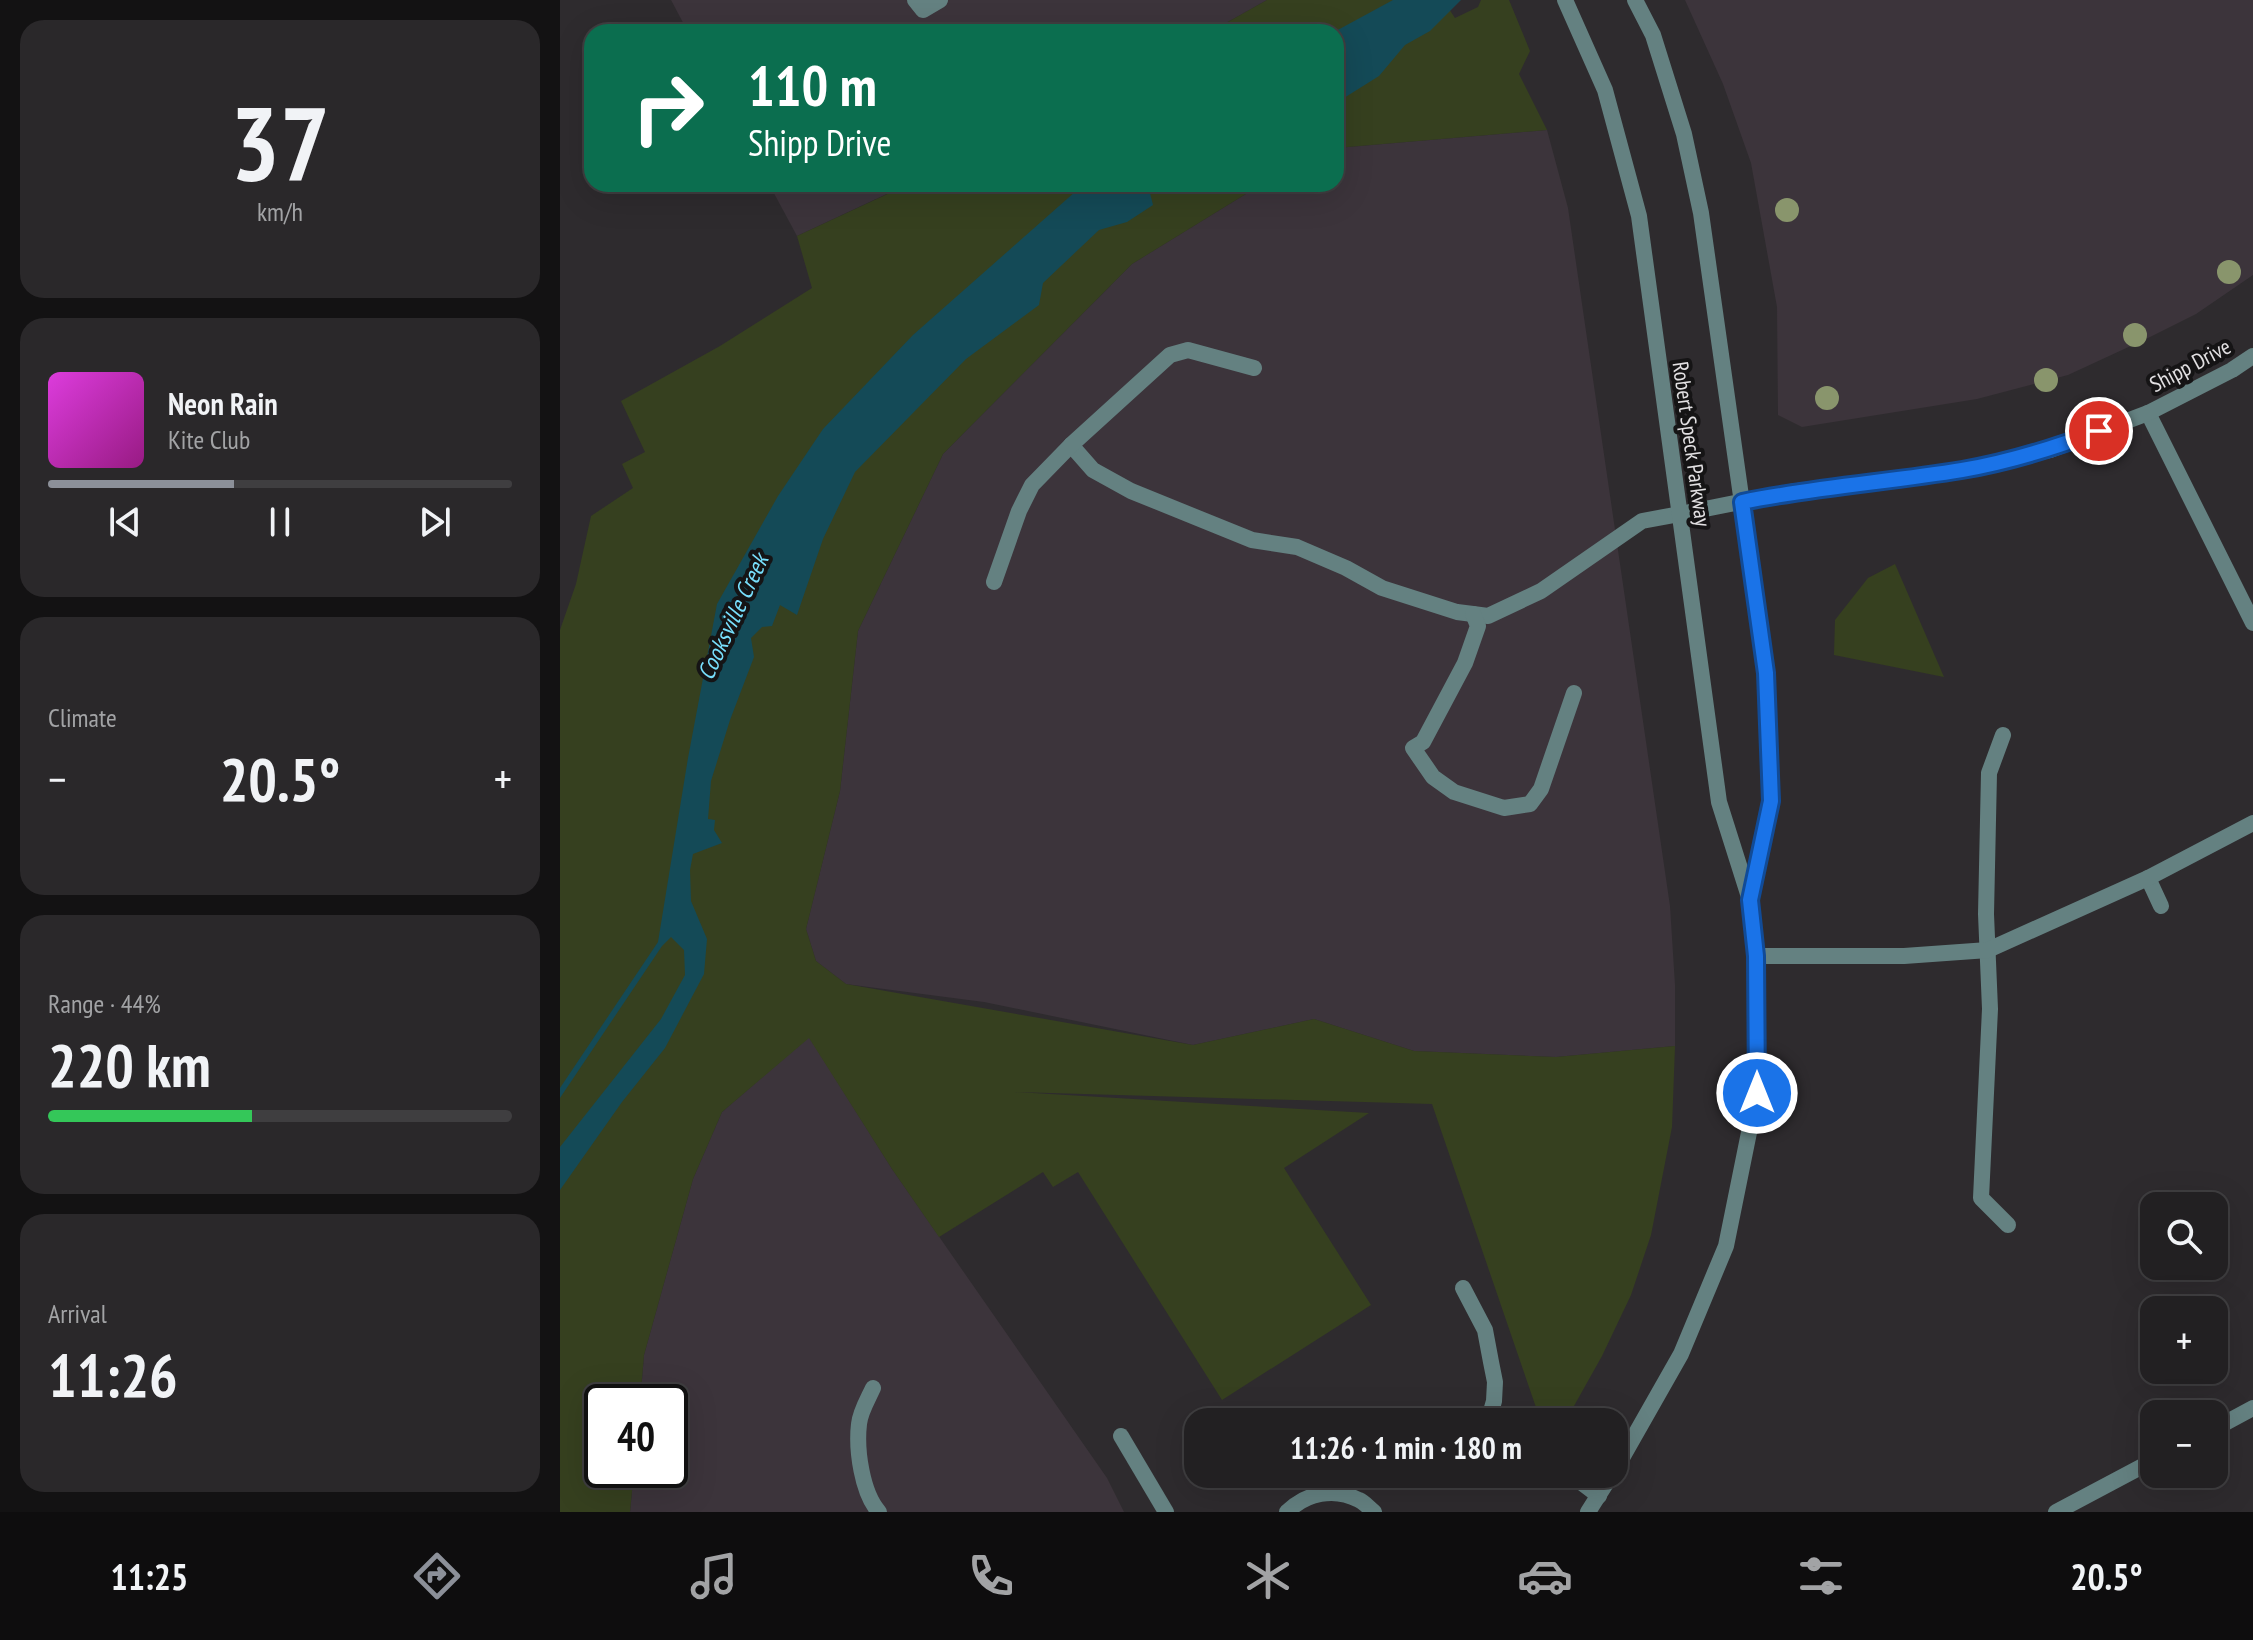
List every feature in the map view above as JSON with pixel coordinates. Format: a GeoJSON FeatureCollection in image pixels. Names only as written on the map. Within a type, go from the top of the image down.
{"type":"FeatureCollection","features":[{"type":"Feature","properties":{"kind":"street"},"geometry":{"type":"LineString","coordinates":[[915,0],[923,10],[940,0]]}},
{"type":"Feature","properties":{"kind":"street","name":"Robert Speck Parkway"},"geometry":{"type":"LineString","coordinates":[[1565,0],[1605,90],[1639,216],[1719,802],[1750,900],[1756,956],[1757,1093],[1726,1246],[1681,1354],[1628,1447]]}},
{"type":"Feature","properties":{"kind":"street","name":"Robert Speck Parkway"},"geometry":{"type":"LineString","coordinates":[[1635,0],[1653,35],[1684,134],[1701,213],[1766,673],[1771,801],[1750,900]]}},
{"type":"Feature","properties":{"kind":"street"},"geometry":{"type":"LineString","coordinates":[[994,582],[1019,511],[1032,485],[1170,355],[1188,350],[1254,368]]}},
{"type":"Feature","properties":{"kind":"street","name":"Shipp Drive"},"geometry":{"type":"LineString","coordinates":[[1473,614],[1488,616],[1541,591],[1642,521],[1790,492],[1963,470],[2050,450],[2148,413],[2253,356]]}},
{"type":"Feature","properties":{"kind":"street"},"geometry":{"type":"LineString","coordinates":[[2148,413],[2252,617]]}},
{"type":"Feature","properties":{"kind":"street"},"geometry":{"type":"LineString","coordinates":[[1071,445],[1093,470],[1131,491],[1252,540],[1297,547],[1382,588],[1457,612],[1473,614],[1478,626],[1465,663],[1423,742],[1413,748],[1433,777],[1454,792],[1504,808],[1530,804],[1541,789],[1574,693]]}},
{"type":"Feature","properties":{"kind":"street"},"geometry":{"type":"LineString","coordinates":[[2003,735],[1989,773],[1986,914],[1990,1009],[1981,1198],[2008,1225]]}},
{"type":"Feature","properties":{"kind":"street"},"geometry":{"type":"LineString","coordinates":[[1756,956],[1904,956],[1988,950],[2148,878],[2253,823]]}},
{"type":"Feature","properties":{"kind":"street"},"geometry":{"type":"LineString","coordinates":[[2148,878],[2161,906]]}},
{"type":"Feature","properties":{"kind":"street"},"geometry":{"type":"LineString","coordinates":[[1463,1288],[1485,1330],[1495,1382],[1492,1408]]}},
{"type":"Feature","properties":{"kind":"street"},"geometry":{"type":"LineString","coordinates":[[873,1388],[859,1421],[859,1436],[861,1465],[871,1503],[879,1512]]}},
{"type":"Feature","properties":{"kind":"street"},"geometry":{"type":"LineString","coordinates":[[2228,1421],[2253,1408]]}},
{"type":"Feature","properties":{"kind":"street"},"geometry":{"type":"LineString","coordinates":[[1121,1436],[1166,1512]]}},
{"type":"Feature","properties":{"kind":"street"},"geometry":{"type":"LineString","coordinates":[[2056,1512],[2140,1467]]}},
{"type":"Feature","properties":{"kind":"street"},"geometry":{"type":"LineString","coordinates":[[1588,1488],[1599,1496]]}},
{"type":"Feature","properties":{"kind":"street","name":"Robert Speck Parkway"},"geometry":{"type":"LineString","coordinates":[[1588,1512],[1604,1488]]}},
{"type":"Feature","properties":{"kind":"street"},"geometry":{"type":"LineString","coordinates":[[1287,1512],[1298,1500],[1329,1492],[1359,1500],[1374,1512]]}},
{"type":"Feature","properties":{"kind":"shaded area"},"geometry":{"type":"Polygon","coordinates":[[[671,0],[1267,0],[1224,24],[684,24],[671,0]]]}},
{"type":"Feature","properties":{"kind":"shaded area"},"geometry":{"type":"Polygon","coordinates":[[[1685,0],[2253,0],[2253,275],[2196,314],[2068,375],[1977,399],[1802,427],[1778,415],[1777,307],[1751,163],[1723,84],[1685,0]]]}},
{"type":"Feature","properties":{"kind":"shaded area"},"geometry":{"type":"Polygon","coordinates":[[[1547,130],[1568,208],[1670,906],[1675,1046],[1556,1057],[1414,1051],[1314,1019],[1193,1045],[984,1002],[846,984],[816,961],[806,929],[840,791],[858,631],[943,454],[1132,264],[1249,192],[1344,192],[1344,147],[1547,130]]]}},
{"type":"Feature","properties":{"kind":"shaded area"},"geometry":{"type":"Polygon","coordinates":[[[773,192],[891,192],[797,236],[773,192]]]}},
{"type":"Feature","properties":{"kind":"shaded area"},"geometry":{"type":"Polygon","coordinates":[[[809,1037],[892,1169],[1107,1478],[1124,1512],[630,1512],[632,1488],[688,1488],[688,1384],[642,1384],[644,1355],[693,1179],[722,1112],[809,1037]]]}},
{"type":"Feature","properties":{"kind":"green space"},"geometry":{"type":"Polygon","coordinates":[[[1267,0],[1443,0],[1455,18],[1478,7],[1481,0],[1509,0],[1530,51],[1519,74],[1547,130],[1344,147],[1344,24],[1224,24],[1267,0]]]}},
{"type":"Feature","properties":{"kind":"green space"},"geometry":{"type":"Polygon","coordinates":[[[892,192],[1249,192],[1132,264],[943,454],[858,631],[840,791],[806,929],[816,961],[846,984],[1193,1045],[1314,1019],[1414,1051],[1556,1057],[1675,1046],[1672,1127],[1651,1235],[1631,1295],[1573,1408],[1536,1408],[1432,1104],[1014,1092],[1369,1113],[1284,1168],[1371,1305],[1222,1400],[1078,1172],[1053,1187],[1043,1172],[939,1237],[809,1038],[722,1112],[693,1179],[644,1355],[642,1384],[584,1384],[584,1488],[632,1488],[630,1512],[560,1512],[560,630],[576,584],[591,516],[633,488],[622,464],[645,452],[621,401],[720,346],[812,288],[797,236],[892,192]]]}},
{"type":"Feature","properties":{"kind":"green space"},"geometry":{"type":"Polygon","coordinates":[[[1895,564],[1944,677],[1834,655],[1835,620],[1868,578],[1895,564]]]}},
{"type":"Feature","properties":{"kind":"water"},"geometry":{"type":"Polygon","coordinates":[[[1393,0],[1461,0],[1430,31],[1405,45],[1379,76],[1344,98],[1344,27],[1393,0]]]}},
{"type":"Feature","properties":{"kind":"water","name":"Cooksville Creek"},"geometry":{"type":"Polygon","coordinates":[[[1075,192],[1152,192],[1153,205],[1127,222],[1099,230],[1043,283],[1039,305],[966,359],[855,472],[823,539],[797,615],[780,605],[772,626],[762,627],[751,638],[754,657],[711,781],[708,819],[715,820],[714,830],[722,843],[693,854],[690,870],[691,901],[707,939],[704,974],[665,1048],[622,1102],[560,1190],[560,1147],[661,1019],[685,975],[684,950],[671,937],[560,1098],[560,1088],[658,942],[717,604],[778,496],[823,429],[913,335],[1075,192]]]}},
{"type":"Feature","properties":{"kind":"route"},"geometry":{"type":"LineString","coordinates":[[1757,1093],[1756,956],[1750,900],[1771,801],[1766,673],[1742,502],[1790,492],[1963,470],[2050,450],[2099,431]]}}]}
